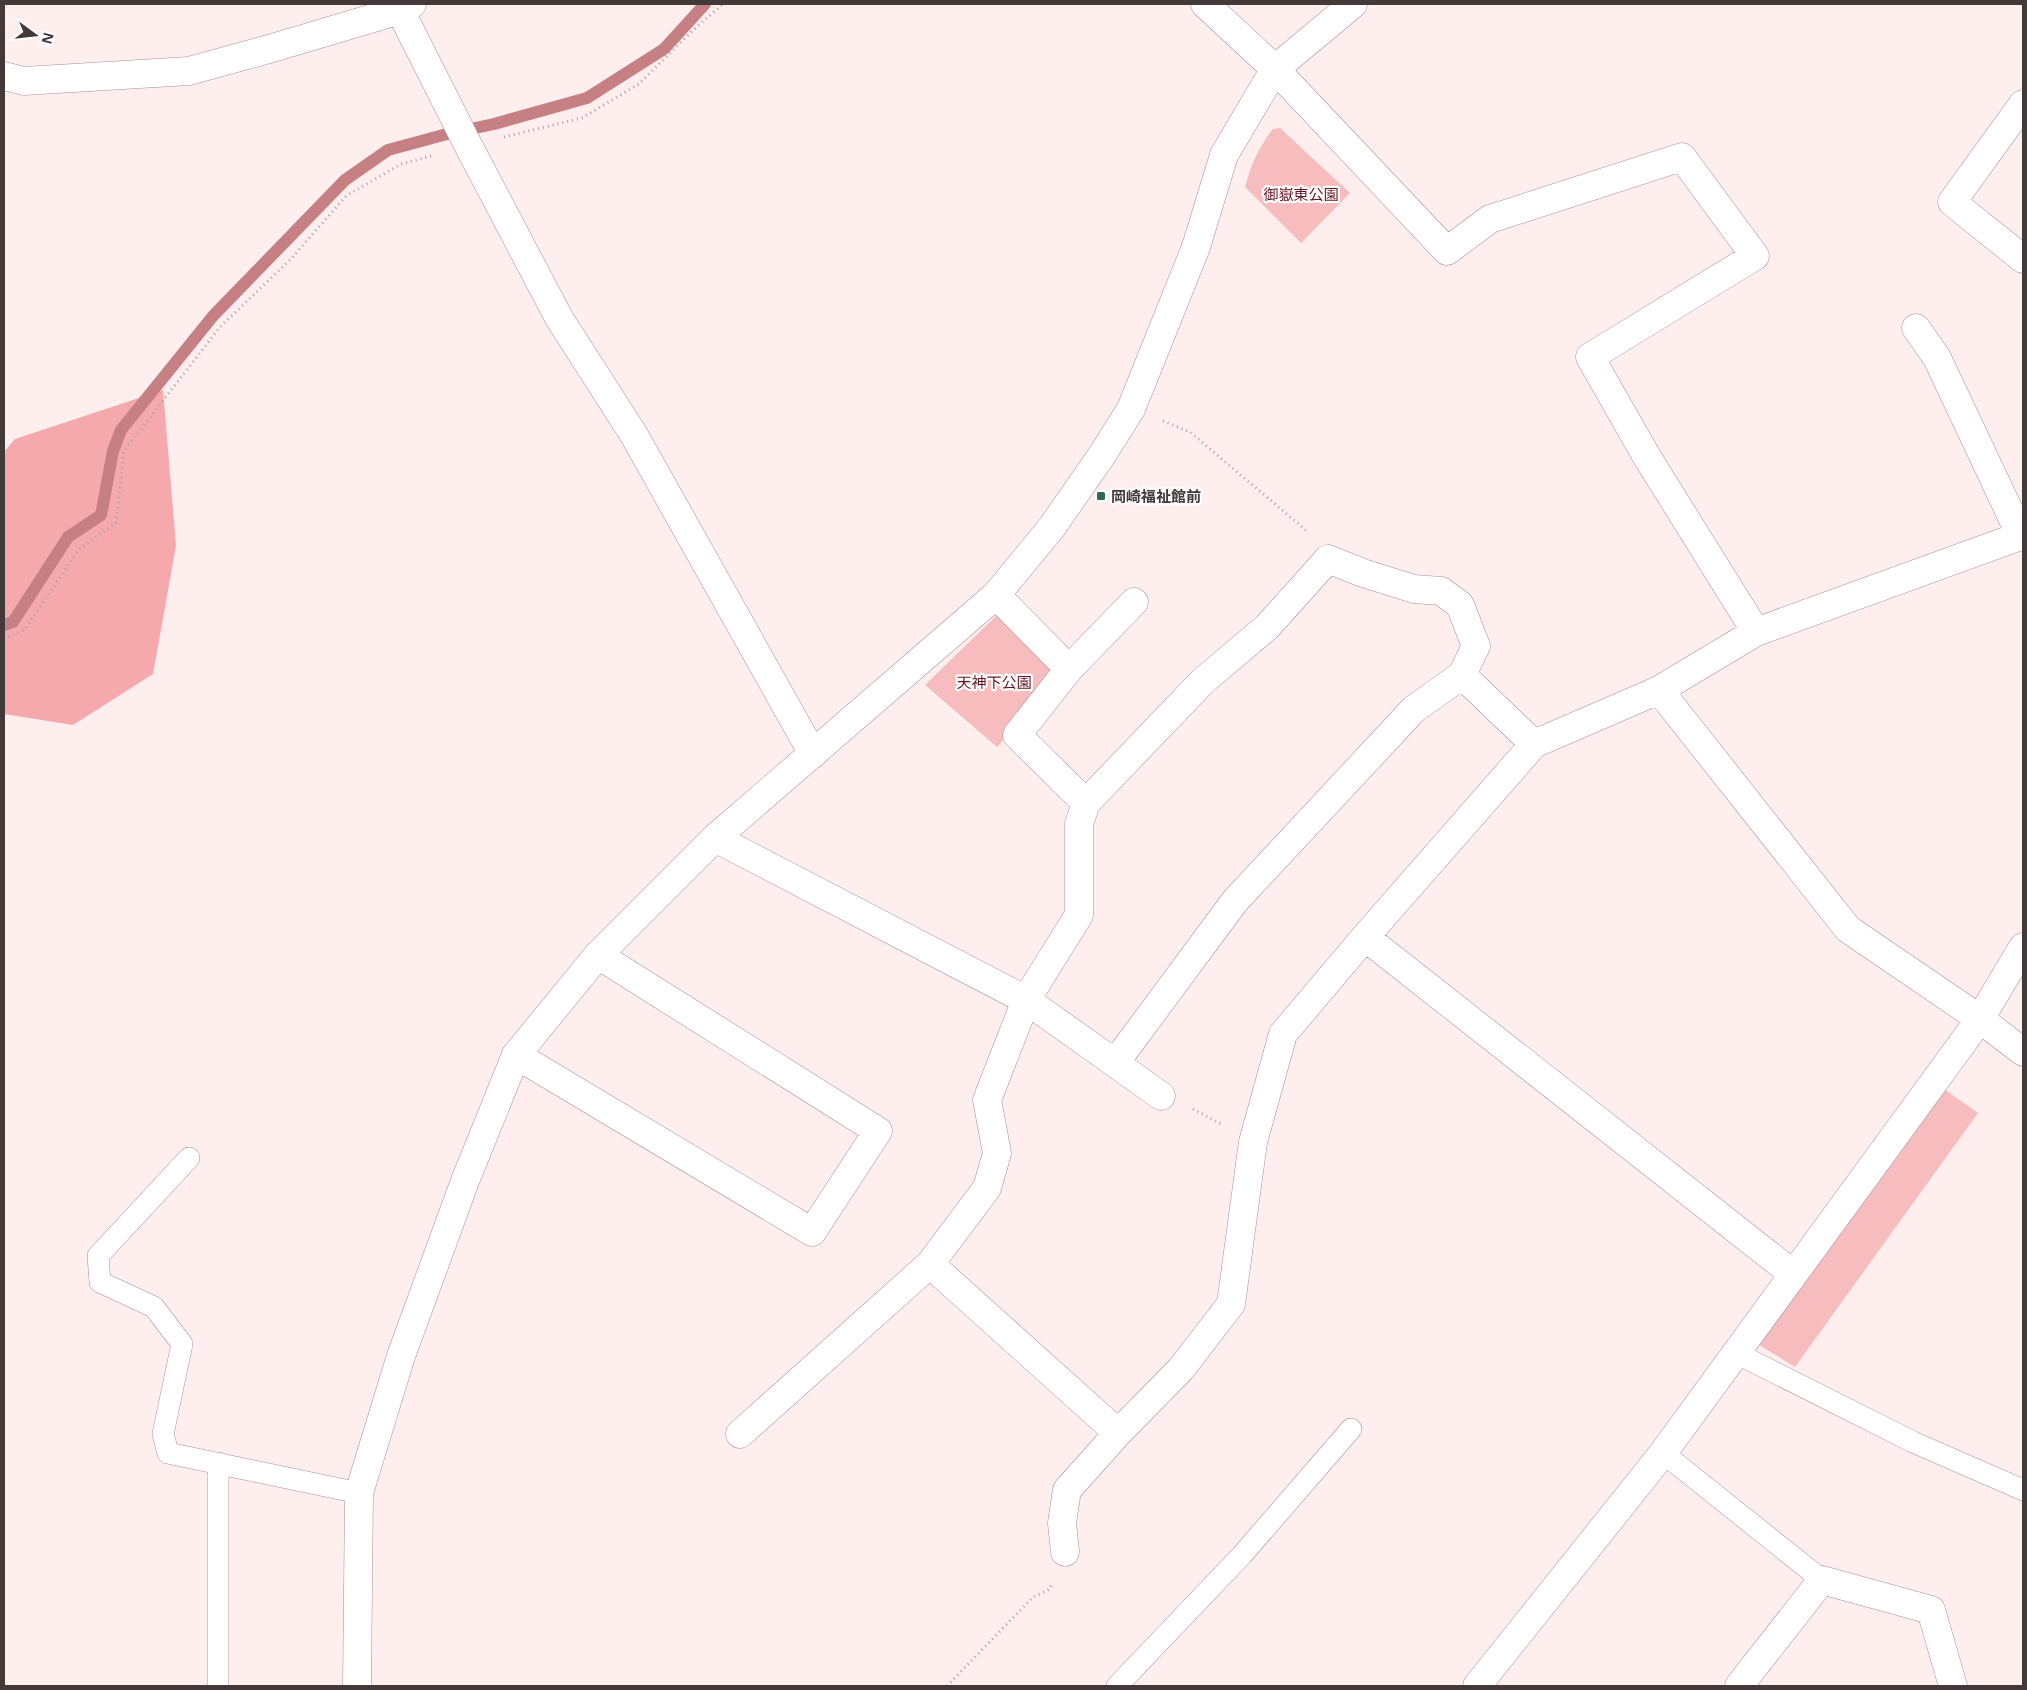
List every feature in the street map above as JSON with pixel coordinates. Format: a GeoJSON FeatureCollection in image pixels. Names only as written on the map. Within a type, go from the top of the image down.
{"type":"FeatureCollection","features":[{"type":"Feature","properties":{"kind":"street"},"geometry":{"type":"LineString","coordinates":[[1205,4],[1275,69],[1447,251],[1490,219],[1682,157],[1755,256],[1590,357],[1647,457],[1756,632]]}},
{"type":"Feature","properties":{"kind":"street"},"geometry":{"type":"LineString","coordinates":[[357,1686],[359,1493],[401,1356],[465,1181],[516,1055],[598,955],[715,838],[996,595],[1052,527],[1131,409],[1196,247],[1224,155],[1275,69],[1352,4]]}},
{"type":"Feature","properties":{"kind":"street"},"geometry":{"type":"LineString","coordinates":[[4,76],[24,81],[189,71],[269,49],[406,7],[468,146],[559,318],[634,435],[813,754]]}},
{"type":"Feature","properties":{"kind":"street"},"geometry":{"type":"LineString","coordinates":[[2023,104],[1952,202],[2023,259]]}},
{"type":"Feature","properties":{"kind":"street"},"geometry":{"type":"LineString","coordinates":[[1065,1552],[1062,1523],[1067,1490],[1118,1432],[1181,1369],[1232,1304],[1253,1142],[1283,1034],[1534,744],[1659,690],[1756,632],[2022,536],[1937,358],[1916,328]]}},
{"type":"Feature","properties":{"kind":"street"},"geometry":{"type":"LineString","coordinates":[[740,1434],[930,1264],[987,1188],[997,1153],[987,1100],[1026,1000],[1079,915],[1079,824],[1086,803],[1203,681],[1267,626],[1328,559],[1363,573],[1414,589],[1441,591],[1460,605],[1476,646],[1462,675],[1414,709],[1235,901],[1115,1063]]}},
{"type":"Feature","properties":{"kind":"street"},"geometry":{"type":"LineString","coordinates":[[996,595],[1069,669]]}},
{"type":"Feature","properties":{"kind":"street"},"geometry":{"type":"LineString","coordinates":[[1086,803],[1017,735],[1069,669],[1134,602]]}},
{"type":"Feature","properties":{"kind":"street"},"geometry":{"type":"LineString","coordinates":[[1462,675],[1534,744]]}},
{"type":"Feature","properties":{"kind":"street"},"geometry":{"type":"LineString","coordinates":[[1659,690],[1848,929],[1980,1019],[2023,1052]]}},
{"type":"Feature","properties":{"kind":"street"},"geometry":{"type":"LineString","coordinates":[[715,838],[1026,1000],[1160,1096]]}},
{"type":"Feature","properties":{"kind":"street"},"geometry":{"type":"LineString","coordinates":[[1365,937],[1793,1274]]}},
{"type":"Feature","properties":{"kind":"street"},"geometry":{"type":"LineString","coordinates":[[1477,1686],[1663,1453],[1980,1019],[2023,947]]}},
{"type":"Feature","properties":{"kind":"street"},"geometry":{"type":"LineString","coordinates":[[516,1055],[812,1232],[878,1131],[598,955]]}},
{"type":"Feature","properties":{"kind":"street"},"geometry":{"type":"LineString","coordinates":[[930,1264],[1118,1432]]}},
{"type":"Feature","properties":{"kind":"street"},"geometry":{"type":"LineString","coordinates":[[1739,1686],[1822,1580],[1931,1610],[1953,1686]]}},
{"type":"Feature","properties":{"kind":"lane"},"geometry":{"type":"LineString","coordinates":[[189,1158],[98,1256],[100,1282],[154,1307],[182,1344],[163,1434],[168,1453],[359,1493]]}},
{"type":"Feature","properties":{"kind":"lane"},"geometry":{"type":"LineString","coordinates":[[1736,1353],[1913,1442],[2023,1490]]}},
{"type":"Feature","properties":{"kind":"lane"},"geometry":{"type":"LineString","coordinates":[[1117,1686],[1242,1555],[1350,1429]]}},
{"type":"Feature","properties":{"kind":"lane"},"geometry":{"type":"LineString","coordinates":[[1663,1453],[1822,1580]]}},
{"type":"Feature","properties":{"kind":"lane"},"geometry":{"type":"LineString","coordinates":[[218,1463],[218,1686]]}},
{"type":"Feature","properties":{"kind":"path"},"geometry":{"type":"LineString","coordinates":[[4,639],[25,629],[79,549],[116,523],[124,451],[220,327],[291,259],[346,196],[401,164],[582,118],[639,84],[692,31],[724,4]]}},
{"type":"Feature","properties":{"kind":"path"},"geometry":{"type":"LineString","coordinates":[[1131,409],[1190,432],[1325,547],[1328,559]]}},
{"type":"Feature","properties":{"kind":"path"},"geometry":{"type":"LineString","coordinates":[[1160,1096],[1172,1097],[1253,1142]]}},
{"type":"Feature","properties":{"kind":"path"},"geometry":{"type":"LineString","coordinates":[[946,1686],[1032,1596],[1050,1589],[1065,1552]]}},
{"type":"Feature","properties":{"kind":"green space","name":"御嶽東公園"},"geometry":{"type":"Polygon","coordinates":[[[1280,128],[1350,193],[1301,243],[1245,187],[1253,163],[1264,142],[1273,129],[1280,128]]]}},
{"type":"Feature","properties":{"kind":"green space","name":"天神下公園"},"geometry":{"type":"Polygon","coordinates":[[[999,613],[1052,665],[1053,683],[997,747],[925,685],[999,613]]]}},
{"type":"Feature","properties":{"kind":"green space"},"geometry":{"type":"Polygon","coordinates":[[[1944,1089],[1978,1113],[1795,1367],[1756,1343],[1944,1089]]]}},
{"type":"Feature","properties":{"kind":"shaded area"},"geometry":{"type":"Polygon","coordinates":[[[163,390],[176,546],[153,674],[73,725],[4,714],[4,452],[15,439],[163,390]]]}},
{"type":"Feature","properties":{"kind":"waterway"},"geometry":{"type":"LineString","coordinates":[[4,625],[13,622],[68,537],[101,515],[113,451],[121,430],[213,316],[345,180],[388,150],[494,124],[587,98],[664,49],[705,4]]}},
{"type":"Feature","properties":{"kind":"place","name":"岡崎福祉館前"},"geometry":{"type":"Point","coordinates":[1101,496]}}]}
